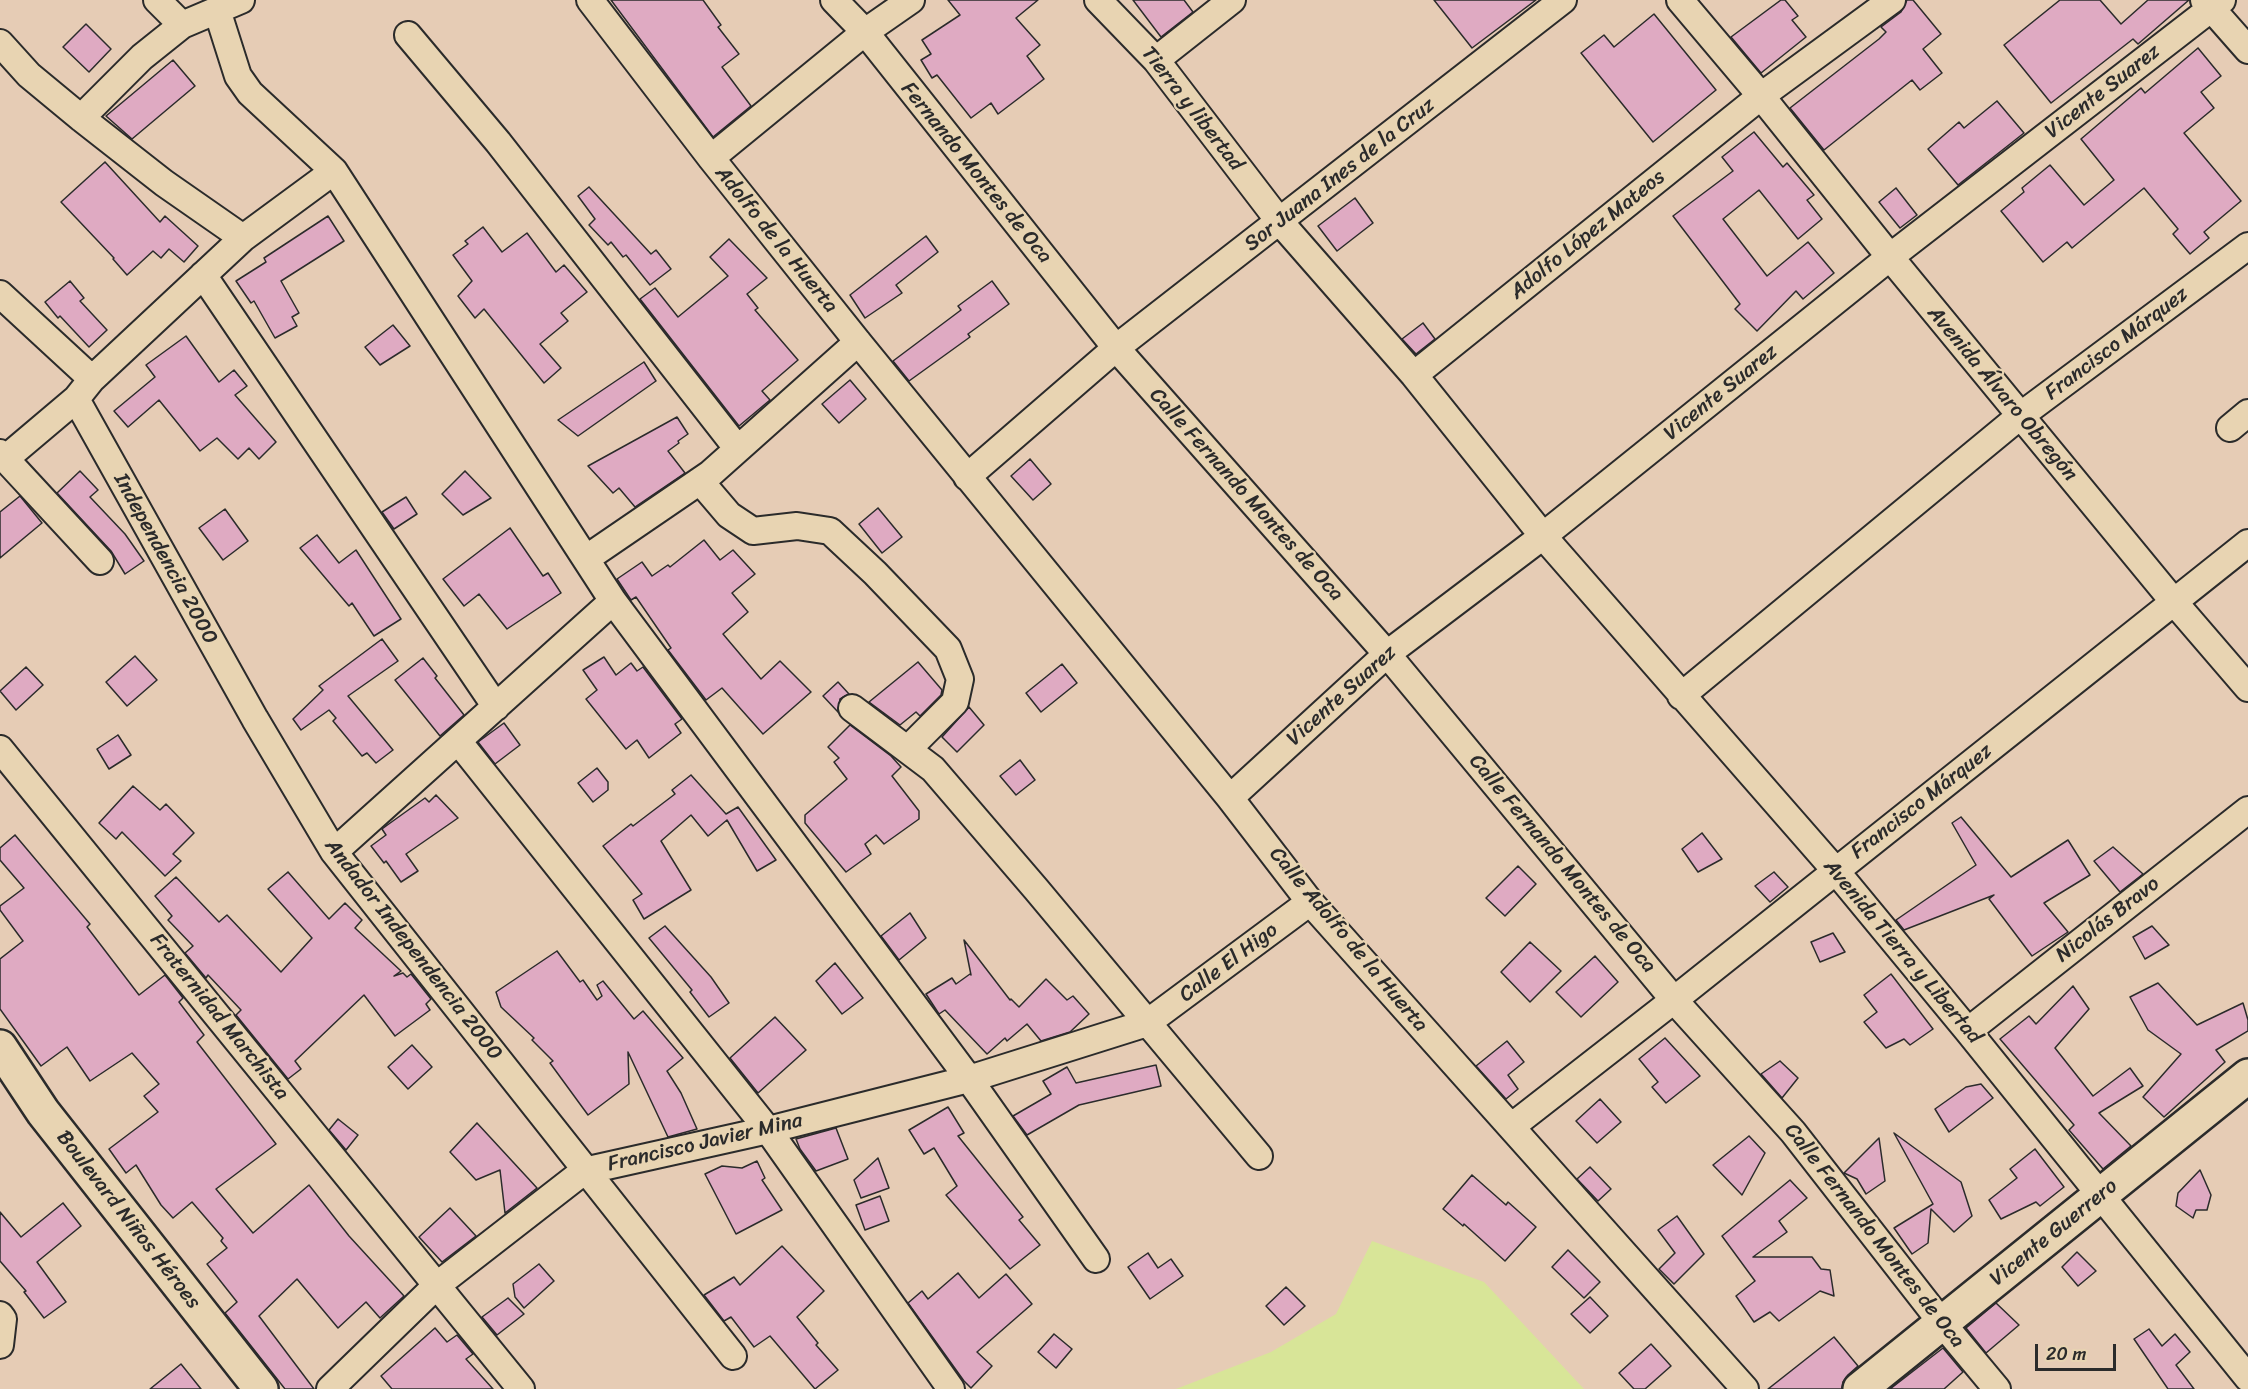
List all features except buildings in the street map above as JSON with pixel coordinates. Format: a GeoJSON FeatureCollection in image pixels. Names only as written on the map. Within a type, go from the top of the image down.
{"type":"FeatureCollection","features":[{"type":"Feature","properties":{"kind":"street"},"geometry":{"type":"LineString","coordinates":[[157,0],[182,25]]}},
{"type":"Feature","properties":{"kind":"street"},"geometry":{"type":"LineString","coordinates":[[81,118],[142,57],[182,25],[241,0]]}},
{"type":"Feature","properties":{"kind":"street","name":"Adolfo de la Huerta"},"geometry":{"type":"LineString","coordinates":[[590,0],[711,158],[967,477]]}},
{"type":"Feature","properties":{"kind":"street","name":"Fernando Montes de Oca"},"geometry":{"type":"LineString","coordinates":[[834,0],[865,32],[1116,348]]}},
{"type":"Feature","properties":{"kind":"street"},"geometry":{"type":"LineString","coordinates":[[711,158],[865,32],[911,0]]}},
{"type":"Feature","properties":{"kind":"street","name":"Tierra y libertad"},"geometry":{"type":"LineString","coordinates":[[1098,0],[1156,60],[1280,222]]}},
{"type":"Feature","properties":{"kind":"street"},"geometry":{"type":"LineString","coordinates":[[1156,60],[1232,0]]}},
{"type":"Feature","properties":{"kind":"street","name":"Sor Juana Ines de la Cruz"},"geometry":{"type":"LineString","coordinates":[[967,477],[1116,348],[1563,0]]}},
{"type":"Feature","properties":{"kind":"street","name":"Avenida Álvaro Obregón"},"geometry":{"type":"LineString","coordinates":[[1680,0],[1761,96],[2020,416],[2248,688]]}},
{"type":"Feature","properties":{"kind":"street"},"geometry":{"type":"LineString","coordinates":[[1761,96],[1892,0]]}},
{"type":"Feature","properties":{"kind":"street"},"geometry":{"type":"LineString","coordinates":[[2212,3],[2248,50]]}},
{"type":"Feature","properties":{"kind":"street","name":"Vicente Suarez"},"geometry":{"type":"LineString","coordinates":[[1230,798],[1387,654],[1543,536],[1890,257],[2212,3]]}},
{"type":"Feature","properties":{"kind":"street"},"geometry":{"type":"LineString","coordinates":[[217,10],[238,76],[250,93],[334,171],[613,601],[969,1079],[1096,1259]]}},
{"type":"Feature","properties":{"kind":"street"},"geometry":{"type":"LineString","coordinates":[[408,35],[498,142],[737,448]]}},
{"type":"Feature","properties":{"kind":"street"},"geometry":{"type":"LineString","coordinates":[[0,43],[29,75],[81,118],[164,183],[243,238]]}},
{"type":"Feature","properties":{"kind":"street","name":"Adolfo López Mateos"},"geometry":{"type":"LineString","coordinates":[[1414,375],[1761,96]]}},
{"type":"Feature","properties":{"kind":"street"},"geometry":{"type":"LineString","coordinates":[[100,561],[3,456],[84,389],[243,238],[334,171]]}},
{"type":"Feature","properties":{"kind":"street"},"geometry":{"type":"LineString","coordinates":[[1280,222],[1414,375],[1543,536]]}},
{"type":"Feature","properties":{"kind":"street","name":"Francisco Márquez"},"geometry":{"type":"LineString","coordinates":[[1681,696],[2020,416],[2248,246]]}},
{"type":"Feature","properties":{"kind":"street"},"geometry":{"type":"LineString","coordinates":[[203,275],[496,707]]}},
{"type":"Feature","properties":{"kind":"street","name":"Independencia 2000"},"geometry":{"type":"LineString","coordinates":[[0,294],[84,389],[255,719]]}},
{"type":"Feature","properties":{"kind":"street"},"geometry":{"type":"LineString","coordinates":[[587,558],[700,481],[858,342]]}},
{"type":"Feature","properties":{"kind":"street","name":"Calle Fernando Montes de Oca"},"geometry":{"type":"LineString","coordinates":[[1116,348],[1387,654],[1674,1000],[1793,1132],[1942,1323],[1997,1389]]}},
{"type":"Feature","properties":{"kind":"street","name":"Calle Adolfo de la Huerta"},"geometry":{"type":"LineString","coordinates":[[967,477],[1230,798],[1310,902],[1745,1389]]}},
{"type":"Feature","properties":{"kind":"street"},"geometry":{"type":"LineString","coordinates":[[700,481],[729,515],[753,531],[797,526],[830,531],[875,573],[948,649],[960,679],[955,702],[908,749]]}},
{"type":"Feature","properties":{"kind":"street","name":"Avenida Tierra y Libertad"},"geometry":{"type":"LineString","coordinates":[[1543,536],[1835,870],[2248,1378]]}},
{"type":"Feature","properties":{"kind":"street","name":"Francisco Márquez"},"geometry":{"type":"LineString","coordinates":[[1511,1127],[2248,543]]}},
{"type":"Feature","properties":{"kind":"street"},"geometry":{"type":"LineString","coordinates":[[334,852],[613,601]]}},
{"type":"Feature","properties":{"kind":"street"},"geometry":{"type":"LineString","coordinates":[[852,708],[933,769],[1259,1156]]}},
{"type":"Feature","properties":{"kind":"street","name":"Andador Independencia 2000"},"geometry":{"type":"LineString","coordinates":[[255,719],[334,852],[584,1171]]}},
{"type":"Feature","properties":{"kind":"street"},"geometry":{"type":"LineString","coordinates":[[458,741],[768,1130],[951,1389]]}},
{"type":"Feature","properties":{"kind":"street","name":"Fraternidad Marchista"},"geometry":{"type":"LineString","coordinates":[[5,766],[521,1389]]}},
{"type":"Feature","properties":{"kind":"street","name":"Nicolás Bravo"},"geometry":{"type":"LineString","coordinates":[[1968,1031],[2248,810]]}},
{"type":"Feature","properties":{"kind":"street","name":"Calle El Higo"},"geometry":{"type":"LineString","coordinates":[[1148,1023],[1310,902]]}},
{"type":"Feature","properties":{"kind":"street","name":"Francisco Javier Mina"},"geometry":{"type":"LineString","coordinates":[[330,1389],[436,1286],[584,1171],[768,1130],[969,1079],[1148,1023]]}},
{"type":"Feature","properties":{"kind":"street","name":"Boulevard Niños Héroes"},"geometry":{"type":"LineString","coordinates":[[0,1047],[43,1112],[261,1389]]}},
{"type":"Feature","properties":{"kind":"street","name":"Vicente Guerrero"},"geometry":{"type":"LineString","coordinates":[[1860,1389],[2248,1076]]}},
{"type":"Feature","properties":{"kind":"street"},"geometry":{"type":"LineString","coordinates":[[584,1171],[733,1356]]}},
{"type":"Feature","properties":{"kind":"street"},"geometry":{"type":"LineString","coordinates":[[0,1315],[3,1319],[0,1345]]}},
{"type":"Feature","properties":{"kind":"green space"},"geometry":{"type":"Polygon","coordinates":[[[1372,1241],[1484,1282],[1584,1389],[1176,1389],[1271,1352],[1336,1314],[1372,1241]]]}}]}
